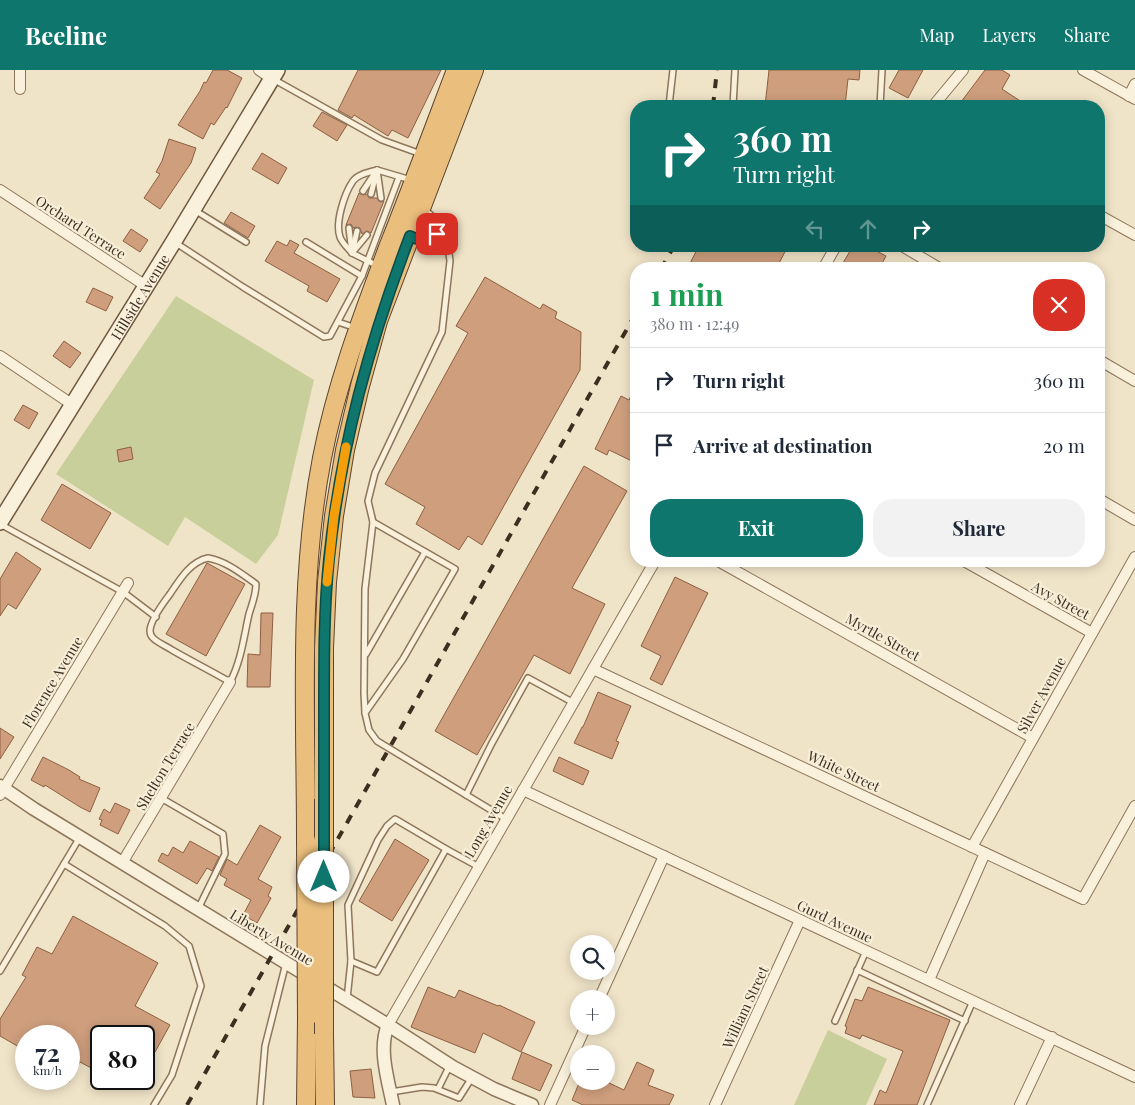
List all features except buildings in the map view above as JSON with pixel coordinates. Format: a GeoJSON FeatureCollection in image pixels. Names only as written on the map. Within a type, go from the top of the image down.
{"type":"FeatureCollection","features":[{"type":"Feature","properties":{"kind":"highway"},"geometry":{"type":"LineString","coordinates":[[306,1100],[306,634],[311,530],[318,480],[326,437],[359,329],[374,264],[406,179],[424,155],[456,70]]}},
{"type":"Feature","properties":{"kind":"highway"},"geometry":{"type":"LineString","coordinates":[[325,1100],[325,626],[329,560],[338,494],[350,428],[383,307],[474,70]]}},
{"type":"Feature","properties":{"kind":"main road","name":"Hillside Avenue"},"geometry":{"type":"LineString","coordinates":[[0,523],[275,74]]}},
{"type":"Feature","properties":{"kind":"street"},"geometry":{"type":"LineString","coordinates":[[20,70],[20,89]]}},
{"type":"Feature","properties":{"kind":"street"},"geometry":{"type":"LineString","coordinates":[[259,70],[275,74]]}},
{"type":"Feature","properties":{"kind":"street"},"geometry":{"type":"LineString","coordinates":[[938,100],[963,70]]}},
{"type":"Feature","properties":{"kind":"street"},"geometry":{"type":"LineString","coordinates":[[1084,70],[1132,97],[1135,84]]}},
{"type":"Feature","properties":{"kind":"street","name":"Orchard Terrace"},"geometry":{"type":"LineString","coordinates":[[0,190],[146,286]]}},
{"type":"Feature","properties":{"kind":"street"},"geometry":{"type":"LineString","coordinates":[[1105,218],[1135,235]]}},
{"type":"Feature","properties":{"kind":"street"},"geometry":{"type":"LineString","coordinates":[[912,252],[929,262]]}},
{"type":"Feature","properties":{"kind":"street"},"geometry":{"type":"LineString","coordinates":[[0,356],[73,405]]}},
{"type":"Feature","properties":{"kind":"street"},"geometry":{"type":"LineString","coordinates":[[1105,364],[1135,381]]}},
{"type":"Feature","properties":{"kind":"street"},"geometry":{"type":"LineString","coordinates":[[1105,502],[1135,520]]}},
{"type":"Feature","properties":{"kind":"street","name":"Silver Avenue"},"geometry":{"type":"LineString","coordinates":[[972,847],[1135,557]]}},
{"type":"Feature","properties":{"kind":"street","name":"Long Avenue"},"geometry":{"type":"LineString","coordinates":[[392,1099],[384,1050],[384,1036],[388,1025],[652,567]]}},
{"type":"Feature","properties":{"kind":"street","name":"Myrtle Street"},"geometry":{"type":"LineString","coordinates":[[729,567],[1034,738]]}},
{"type":"Feature","properties":{"kind":"street","name":"Avy Street"},"geometry":{"type":"LineString","coordinates":[[975,567],[1092,633]]}},
{"type":"Feature","properties":{"kind":"street","name":"Florence Avenue"},"geometry":{"type":"LineString","coordinates":[[1,790],[126,587]]}},
{"type":"Feature","properties":{"kind":"street","name":"White Street"},"geometry":{"type":"LineString","coordinates":[[593,669],[1083,899],[1135,806]]}},
{"type":"Feature","properties":{"kind":"street","name":"Shelton Terrace"},"geometry":{"type":"LineString","coordinates":[[122,863],[230,682]]}},
{"type":"Feature","properties":{"kind":"street","name":"Liberty Avenue"},"geometry":{"type":"LineString","coordinates":[[1,790],[286,962],[450,1066],[494,1089],[532,1105]]}},
{"type":"Feature","properties":{"kind":"street","name":"Gurd Avenue"},"geometry":{"type":"LineString","coordinates":[[523,790],[1135,1077]]}},
{"type":"Feature","properties":{"kind":"street"},"geometry":{"type":"LineString","coordinates":[[930,980],[985,853]]}},
{"type":"Feature","properties":{"kind":"street"},"geometry":{"type":"LineString","coordinates":[[603,990],[664,856]]}},
{"type":"Feature","properties":{"kind":"street","name":"William Street"},"geometry":{"type":"LineString","coordinates":[[715,1105],[800,920]]}},
{"type":"Feature","properties":{"kind":"street"},"geometry":{"type":"LineString","coordinates":[[550,1105],[582,1035]]}},
{"type":"Feature","properties":{"kind":"street"},"geometry":{"type":"LineString","coordinates":[[1020,1105],[1052,1038]]}},
{"type":"Feature","properties":{"kind":"lane"},"geometry":{"type":"LineString","coordinates":[[671,100],[674,70]]}},
{"type":"Feature","properties":{"kind":"lane"},"geometry":{"type":"LineString","coordinates":[[733,100],[735,70]]}},
{"type":"Feature","properties":{"kind":"lane"},"geometry":{"type":"LineString","coordinates":[[880,100],[882,70]]}},
{"type":"Feature","properties":{"kind":"lane"},"geometry":{"type":"LineString","coordinates":[[275,74],[382,140],[424,155]]}},
{"type":"Feature","properties":{"kind":"lane"},"geometry":{"type":"LineString","coordinates":[[174,241],[243,287],[324,337],[330,336],[362,276],[374,264],[352,253],[341,240],[338,226],[342,205],[353,180],[365,173],[377,170],[406,179]]}},
{"type":"Feature","properties":{"kind":"lane"},"geometry":{"type":"LineString","coordinates":[[363,191],[377,170]]}},
{"type":"Feature","properties":{"kind":"lane"},"geometry":{"type":"LineString","coordinates":[[371,194],[377,170]]}},
{"type":"Feature","properties":{"kind":"lane"},"geometry":{"type":"LineString","coordinates":[[377,170],[381,198]]}},
{"type":"Feature","properties":{"kind":"lane"},"geometry":{"type":"LineString","coordinates":[[421,206],[432,216],[437,227],[437,234],[448,246],[450,261],[442,332],[374,473],[368,501],[373,522],[365,589],[365,713],[369,730],[377,741],[506,819]]}},
{"type":"Feature","properties":{"kind":"lane"},"geometry":{"type":"LineString","coordinates":[[193,209],[246,242]]}},
{"type":"Feature","properties":{"kind":"lane"},"geometry":{"type":"LineString","coordinates":[[349,228],[352,253]]}},
{"type":"Feature","properties":{"kind":"lane"},"geometry":{"type":"LineString","coordinates":[[352,253],[357,232]]}},
{"type":"Feature","properties":{"kind":"lane"},"geometry":{"type":"LineString","coordinates":[[410,236],[419,240],[428,240],[437,234]]}},
{"type":"Feature","properties":{"kind":"lane"},"geometry":{"type":"LineString","coordinates":[[352,253],[367,235]]}},
{"type":"Feature","properties":{"kind":"lane"},"geometry":{"type":"LineString","coordinates":[[306,242],[362,276]]}},
{"type":"Feature","properties":{"kind":"lane"},"geometry":{"type":"LineString","coordinates":[[338,322],[359,329]]}},
{"type":"Feature","properties":{"kind":"lane"},"geometry":{"type":"LineString","coordinates":[[365,713],[403,659],[455,569],[373,522]]}},
{"type":"Feature","properties":{"kind":"lane"},"geometry":{"type":"LineString","coordinates":[[0,523],[126,587],[156,617]]}},
{"type":"Feature","properties":{"kind":"lane"},"geometry":{"type":"LineString","coordinates":[[366,654],[425,552]]}},
{"type":"Feature","properties":{"kind":"lane"},"geometry":{"type":"LineString","coordinates":[[214,559],[241,572],[256,584],[256,593],[230,682],[196,665],[152,637],[150,633],[151,626],[156,617],[178,582],[192,566],[201,560],[214,559]]}},
{"type":"Feature","properties":{"kind":"lane"},"geometry":{"type":"LineString","coordinates":[[466,795],[528,678],[574,703]]}},
{"type":"Feature","properties":{"kind":"lane"},"geometry":{"type":"LineString","coordinates":[[161,798],[223,834],[225,854],[198,909]]}},
{"type":"Feature","properties":{"kind":"lane"},"geometry":{"type":"LineString","coordinates":[[346,1000],[351,961],[348,905],[378,840],[387,826],[395,819],[479,867]]}},
{"type":"Feature","properties":{"kind":"lane"},"geometry":{"type":"LineString","coordinates":[[0,972],[80,837]]}},
{"type":"Feature","properties":{"kind":"lane"},"geometry":{"type":"LineString","coordinates":[[351,961],[377,972],[446,849]]}},
{"type":"Feature","properties":{"kind":"lane"},"geometry":{"type":"LineString","coordinates":[[64,864],[165,926],[189,946],[201,986],[172,1075],[154,1105]]}},
{"type":"Feature","properties":{"kind":"lane"},"geometry":{"type":"LineString","coordinates":[[835,1021],[866,951]]}},
{"type":"Feature","properties":{"kind":"lane"},"geometry":{"type":"LineString","coordinates":[[260,1105],[266,1046],[286,962]]}},
{"type":"Feature","properties":{"kind":"lane"},"geometry":{"type":"LineString","coordinates":[[857,970],[965,1020]]}},
{"type":"Feature","properties":{"kind":"lane"},"geometry":{"type":"LineString","coordinates":[[927,1105],[974,1001]]}},
{"type":"Feature","properties":{"kind":"lane"},"geometry":{"type":"LineString","coordinates":[[438,1089],[450,1066]]}},
{"type":"Feature","properties":{"kind":"lane"},"geometry":{"type":"LineString","coordinates":[[459,1105],[459,1098],[472,1077]]}},
{"type":"Feature","properties":{"kind":"lane"},"geometry":{"type":"LineString","coordinates":[[392,1099],[422,1087],[438,1089],[459,1098]]}},
{"type":"Feature","properties":{"kind":"green space"},"geometry":{"type":"Polygon","coordinates":[[[176,296],[314,380],[278,535],[256,564],[185,517],[168,546],[56,474],[176,296]]]}},
{"type":"Feature","properties":{"kind":"green space"},"geometry":{"type":"Polygon","coordinates":[[[828,1030],[887,1059],[866,1105],[794,1105],[828,1030]]]}},
{"type":"Feature","properties":{"kind":"railway"},"geometry":{"type":"LineString","coordinates":[[714,100],[717,70]]}},
{"type":"Feature","properties":{"kind":"railway"},"geometry":{"type":"LineString","coordinates":[[665,262],[671,252]]}},
{"type":"Feature","properties":{"kind":"railway"},"geometry":{"type":"LineString","coordinates":[[187,1105],[630,324]]}},
{"type":"Feature","properties":{"kind":"slow traffic"},"geometry":{"type":"LineString","coordinates":[[327,582],[334,516],[346,447]]}},
{"type":"Feature","properties":{"kind":"route"},"geometry":{"type":"LineString","coordinates":[[324,877],[325,626],[327,582],[334,516],[345,450],[378,322],[410,236],[419,240],[428,240],[437,234]]}}]}
